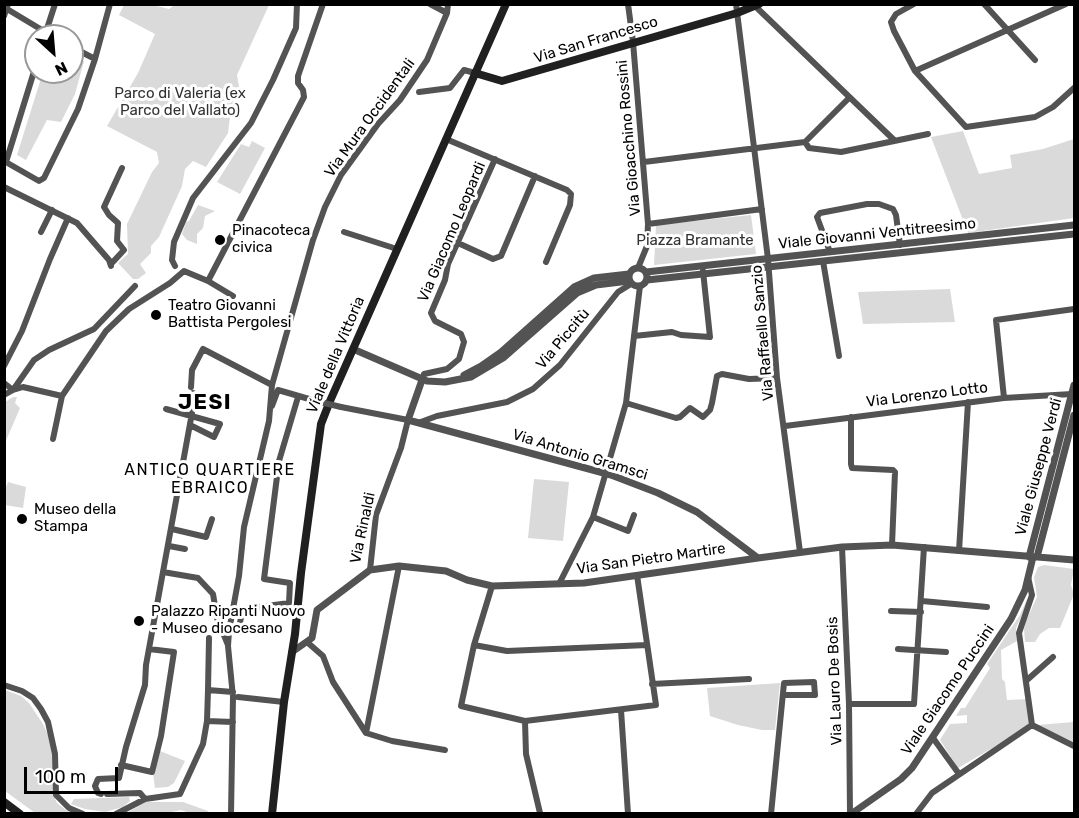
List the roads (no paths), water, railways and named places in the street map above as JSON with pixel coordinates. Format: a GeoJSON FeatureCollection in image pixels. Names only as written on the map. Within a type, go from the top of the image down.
{"type":"FeatureCollection","features":[{"type":"Feature","properties":{"kind":"main road","name":"Viale della Vittoria"},"geometry":{"type":"LineString","coordinates":[[272,813],[284,702],[321,424],[506,4]]}},
{"type":"Feature","properties":{"kind":"main road","name":"Via San Francesco"},"geometry":{"type":"LineString","coordinates":[[475,73],[502,81],[736,8],[757,5]]}},
{"type":"Feature","properties":{"kind":"main road"},"geometry":{"type":"LineString","coordinates":[[4,802],[20,813]]}},
{"type":"Feature","properties":{"kind":"street"},"geometry":{"type":"LineString","coordinates":[[50,24],[55,4]]}},
{"type":"Feature","properties":{"kind":"street"},"geometry":{"type":"LineString","coordinates":[[30,84],[5,162],[39,181],[44,178],[78,109],[110,4]]}},
{"type":"Feature","properties":{"kind":"street"},"geometry":{"type":"LineString","coordinates":[[53,439],[62,396],[106,331],[139,301],[162,289],[178,267],[174,242],[193,198],[250,123],[273,80],[296,28],[297,4]]}},
{"type":"Feature","properties":{"kind":"street"},"geometry":{"type":"LineString","coordinates":[[208,281],[304,97],[303,90],[298,83],[298,76],[323,4]]}},
{"type":"Feature","properties":{"kind":"street"},"geometry":{"type":"LineString","coordinates":[[430,4],[447,13]]}},
{"type":"Feature","properties":{"kind":"street","name":"Via Mura Occidentali"},"geometry":{"type":"LineString","coordinates":[[270,409],[272,385],[313,240],[325,207],[341,175],[411,85],[427,60],[447,13],[448,4]]}},
{"type":"Feature","properties":{"kind":"street","name":"Via Gioacchino Rossini"},"geometry":{"type":"LineString","coordinates":[[628,4],[648,224],[647,246],[638,268]]}},
{"type":"Feature","properties":{"kind":"street"},"geometry":{"type":"LineString","coordinates":[[914,4],[896,14],[891,22],[915,71],[966,127],[1035,117],[1053,107],[1074,88]]}},
{"type":"Feature","properties":{"kind":"street"},"geometry":{"type":"LineString","coordinates":[[984,4],[1035,60]]}},
{"type":"Feature","properties":{"kind":"street"},"geometry":{"type":"LineString","coordinates":[[915,71],[1066,4]]}},
{"type":"Feature","properties":{"kind":"street"},"geometry":{"type":"LineString","coordinates":[[757,5],[894,140]]}},
{"type":"Feature","properties":{"kind":"street"},"geometry":{"type":"LineString","coordinates":[[4,16],[7,7],[32,24]]}},
{"type":"Feature","properties":{"kind":"street","name":"Via Raffaello Sanzio"},"geometry":{"type":"LineString","coordinates":[[736,8],[768,263],[777,378],[800,552]]}},
{"type":"Feature","properties":{"kind":"street"},"geometry":{"type":"LineString","coordinates":[[84,53],[95,59]]}},
{"type":"Feature","properties":{"kind":"street"},"geometry":{"type":"LineString","coordinates":[[419,92],[450,88],[464,69],[475,73]]}},
{"type":"Feature","properties":{"kind":"street"},"geometry":{"type":"LineString","coordinates":[[644,162],[805,142],[849,98]]}},
{"type":"Feature","properties":{"kind":"street"},"geometry":{"type":"LineString","coordinates":[[805,142],[809,148],[841,152],[928,135]]}},
{"type":"Feature","properties":{"kind":"street"},"geometry":{"type":"LineString","coordinates":[[446,139],[567,190],[572,198],[546,262]]}},
{"type":"Feature","properties":{"kind":"street","name":"Via Giacomo Leopardi"},"geometry":{"type":"LineString","coordinates":[[423,377],[454,365],[459,359],[464,342],[461,334],[435,321],[431,313],[458,243],[495,159]]}},
{"type":"Feature","properties":{"kind":"street"},"geometry":{"type":"LineString","coordinates":[[4,187],[77,223],[111,265],[124,250],[117,241],[118,223],[104,207],[122,168]]}},
{"type":"Feature","properties":{"kind":"street"},"geometry":{"type":"LineString","coordinates":[[458,243],[493,260],[501,256],[535,176]]}},
{"type":"Feature","properties":{"kind":"street"},"geometry":{"type":"LineString","coordinates":[[830,252],[817,217],[820,213],[867,204],[879,204],[893,208],[900,245]]}},
{"type":"Feature","properties":{"kind":"street"},"geometry":{"type":"LineString","coordinates":[[648,224],[762,209]]}},
{"type":"Feature","properties":{"kind":"street"},"geometry":{"type":"LineString","coordinates":[[41,232],[52,210]]}},
{"type":"Feature","properties":{"kind":"street"},"geometry":{"type":"LineString","coordinates":[[4,366],[22,331],[68,218]]}},
{"type":"Feature","properties":{"kind":"street","name":"Viale Giovanni Ventitreesimo"},"geometry":{"type":"LineString","coordinates":[[646,276],[768,263],[830,252],[1074,225]]}},
{"type":"Feature","properties":{"kind":"street"},"geometry":{"type":"LineString","coordinates":[[344,232],[397,249]]}},
{"type":"Feature","properties":{"kind":"street","name":"Viale Giovanni Ventitreesimo"},"geometry":{"type":"LineString","coordinates":[[768,263],[823,261],[1074,234]]}},
{"type":"Feature","properties":{"kind":"street"},"geometry":{"type":"LineString","coordinates":[[823,261],[839,356]]}},
{"type":"Feature","properties":{"kind":"street"},"geometry":{"type":"LineString","coordinates":[[178,267],[233,296]]}},
{"type":"Feature","properties":{"kind":"street"},"geometry":{"type":"LineString","coordinates":[[559,584],[593,517],[626,403],[640,286],[646,276],[638,268],[633,270],[630,280]]}},
{"type":"Feature","properties":{"kind":"street"},"geometry":{"type":"LineString","coordinates":[[634,336],[672,332],[681,335],[710,337],[703,270]]}},
{"type":"Feature","properties":{"kind":"street"},"geometry":{"type":"LineString","coordinates":[[353,349],[437,382],[454,381],[471,377],[494,365],[577,293],[596,285],[630,280],[640,286]]}},
{"type":"Feature","properties":{"kind":"street","name":"Via Piccitù"},"geometry":{"type":"LineString","coordinates":[[417,423],[437,416],[507,402],[533,389],[560,365],[630,280]]}},
{"type":"Feature","properties":{"kind":"street"},"geometry":{"type":"LineString","coordinates":[[12,390],[34,360],[49,350],[94,329],[135,286]]}},
{"type":"Feature","properties":{"kind":"street"},"geometry":{"type":"LineString","coordinates":[[1004,398],[996,320],[1074,309]]}},
{"type":"Feature","properties":{"kind":"street"},"geometry":{"type":"LineString","coordinates":[[145,799],[140,794],[104,794],[96,790],[95,783],[103,777],[119,778],[145,685],[146,665],[190,428],[192,370],[203,349],[272,385]]}},
{"type":"Feature","properties":{"kind":"street"},"geometry":{"type":"LineString","coordinates":[[626,403],[676,418],[690,408],[703,417],[710,410],[717,376],[722,374],[749,379],[777,378]]}},
{"type":"Feature","properties":{"kind":"street","name":"Via Rinaldi"},"geometry":{"type":"LineString","coordinates":[[307,642],[312,638],[317,610],[370,570],[376,515],[401,448],[423,377]]}},
{"type":"Feature","properties":{"kind":"street"},"geometry":{"type":"LineString","coordinates":[[4,383],[12,390]]}},
{"type":"Feature","properties":{"kind":"street","name":"Viale Giuseppe Verdi"},"geometry":{"type":"LineString","coordinates":[[1033,557],[1074,385]]}},
{"type":"Feature","properties":{"kind":"street"},"geometry":{"type":"LineString","coordinates":[[4,395],[23,387],[62,396]]}},
{"type":"Feature","properties":{"kind":"street","name":"Via Antonio Gramsci"},"geometry":{"type":"LineString","coordinates":[[270,409],[278,390],[341,407],[408,420],[605,473],[658,493],[697,512],[758,558]]}},
{"type":"Feature","properties":{"kind":"street","name":"Via Lorenzo Lotto"},"geometry":{"type":"LineString","coordinates":[[785,426],[968,402],[1072,393]]}},
{"type":"Feature","properties":{"kind":"street"},"geometry":{"type":"LineString","coordinates":[[238,632],[245,609],[289,603],[290,583],[264,579],[279,461],[298,397]]}},
{"type":"Feature","properties":{"kind":"street"},"geometry":{"type":"LineString","coordinates":[[959,551],[968,402]]}},
{"type":"Feature","properties":{"kind":"street"},"geometry":{"type":"LineString","coordinates":[[233,813],[232,722],[235,695],[228,646],[229,631],[244,527],[270,409]]}},
{"type":"Feature","properties":{"kind":"street"},"geometry":{"type":"LineString","coordinates":[[166,410],[192,412],[220,424],[214,437],[190,428]]}},
{"type":"Feature","properties":{"kind":"street"},"geometry":{"type":"LineString","coordinates":[[435,428],[434,421],[437,416]]}},
{"type":"Feature","properties":{"kind":"street","name":"Viale Giuseppe Verdi"},"geometry":{"type":"LineString","coordinates":[[1033,557],[1074,416]]}},
{"type":"Feature","properties":{"kind":"street"},"geometry":{"type":"LineString","coordinates":[[850,417],[852,468],[893,470],[895,472],[892,545]]}},
{"type":"Feature","properties":{"kind":"street"},"geometry":{"type":"LineString","coordinates":[[593,517],[628,531],[634,515]]}},
{"type":"Feature","properties":{"kind":"street"},"geometry":{"type":"LineString","coordinates":[[172,529],[206,537],[212,519]]}},
{"type":"Feature","properties":{"kind":"street"},"geometry":{"type":"LineString","coordinates":[[758,558],[842,547],[892,545],[1074,560]]}},
{"type":"Feature","properties":{"kind":"street"},"geometry":{"type":"LineString","coordinates":[[169,546],[185,549]]}},
{"type":"Feature","properties":{"kind":"street","name":"Via Lauro De Bosis"},"geometry":{"type":"LineString","coordinates":[[842,547],[851,813]]}},
{"type":"Feature","properties":{"kind":"street"},"geometry":{"type":"LineString","coordinates":[[849,704],[914,704],[924,547]]}},
{"type":"Feature","properties":{"kind":"street","name":"Viale Giacomo Puccini"},"geometry":{"type":"LineString","coordinates":[[851,813],[901,780],[912,768],[1011,620],[1022,598],[1033,557]]}},
{"type":"Feature","properties":{"kind":"street","name":"Via San Pietro Martire"},"geometry":{"type":"LineString","coordinates":[[370,570],[399,566],[446,571],[467,580],[492,586],[584,584],[758,558]]}},
{"type":"Feature","properties":{"kind":"street"},"geometry":{"type":"LineString","coordinates":[[366,733],[399,566]]}},
{"type":"Feature","properties":{"kind":"street"},"geometry":{"type":"LineString","coordinates":[[164,570],[198,578],[213,594],[217,618],[228,646]]}},
{"type":"Feature","properties":{"kind":"street"},"geometry":{"type":"LineString","coordinates":[[492,586],[474,645],[461,706],[525,721],[656,705],[637,575]]}},
{"type":"Feature","properties":{"kind":"street"},"geometry":{"type":"LineString","coordinates":[[1028,577],[1032,596],[1019,633],[1032,726]]}},
{"type":"Feature","properties":{"kind":"street"},"geometry":{"type":"LineString","coordinates":[[922,601],[987,607]]}},
{"type":"Feature","properties":{"kind":"street"},"geometry":{"type":"LineString","coordinates":[[891,611],[921,612]]}},
{"type":"Feature","properties":{"kind":"street"},"geometry":{"type":"LineString","coordinates":[[229,631],[265,632]]}},
{"type":"Feature","properties":{"kind":"street"},"geometry":{"type":"LineString","coordinates":[[116,813],[145,799],[180,794],[203,744],[207,721],[209,638]]}},
{"type":"Feature","properties":{"kind":"street"},"geometry":{"type":"LineString","coordinates":[[292,652],[307,642],[323,656],[333,682],[366,733],[392,741],[445,750]]}},
{"type":"Feature","properties":{"kind":"street"},"geometry":{"type":"LineString","coordinates":[[474,645],[507,651],[647,645]]}},
{"type":"Feature","properties":{"kind":"street"},"geometry":{"type":"LineString","coordinates":[[121,765],[152,772],[162,736],[174,652],[149,650]]}},
{"type":"Feature","properties":{"kind":"street"},"geometry":{"type":"LineString","coordinates":[[898,650],[946,652]]}},
{"type":"Feature","properties":{"kind":"street"},"geometry":{"type":"LineString","coordinates":[[1027,680],[1053,657]]}},
{"type":"Feature","properties":{"kind":"street"},"geometry":{"type":"LineString","coordinates":[[652,684],[749,679]]}},
{"type":"Feature","properties":{"kind":"street"},"geometry":{"type":"LineString","coordinates":[[771,813],[784,683],[814,682],[815,695],[783,695]]}},
{"type":"Feature","properties":{"kind":"street"},"geometry":{"type":"LineString","coordinates":[[4,685],[33,698],[41,710],[48,722],[55,754],[56,795],[69,808],[83,813]]}},
{"type":"Feature","properties":{"kind":"street"},"geometry":{"type":"LineString","coordinates":[[208,690],[284,702]]}},
{"type":"Feature","properties":{"kind":"street"},"geometry":{"type":"LineString","coordinates":[[621,710],[628,813]]}},
{"type":"Feature","properties":{"kind":"street"},"geometry":{"type":"LineString","coordinates":[[207,721],[232,722]]}},
{"type":"Feature","properties":{"kind":"street"},"geometry":{"type":"LineString","coordinates":[[525,721],[526,754],[540,813]]}},
{"type":"Feature","properties":{"kind":"street"},"geometry":{"type":"LineString","coordinates":[[1032,726],[1074,746]]}},
{"type":"Feature","properties":{"kind":"street"},"geometry":{"type":"LineString","coordinates":[[916,813],[932,793],[1032,726]]}},
{"type":"Feature","properties":{"kind":"street"},"geometry":{"type":"LineString","coordinates":[[933,738],[959,774]]}},
{"type":"Feature","properties":{"kind":"place","name":"Pinacoteca civica"},"geometry":{"type":"Point","coordinates":[220,240]}},
{"type":"Feature","properties":{"kind":"place","name":"Teatro Giovanni Battista Pergolesi"},"geometry":{"type":"Point","coordinates":[156,315]}},
{"type":"Feature","properties":{"kind":"place","name":"Museo della Stampa"},"geometry":{"type":"Point","coordinates":[22,519]}},
{"type":"Feature","properties":{"kind":"place","name":"Palazzo Ripanti Nuovo - Museo diocesano"},"geometry":{"type":"Point","coordinates":[139,621]}},
{"type":"Feature","properties":{"kind":"district","name":"JESI"},"geometry":{"type":"Point","coordinates":[205,403]}},
{"type":"Feature","properties":{"kind":"district","name":"ANTICO QUARTIERE EBRAICO"},"geometry":{"type":"Point","coordinates":[210,479]}},
{"type":"Feature","properties":{"kind":"park label","name":"Parco di Valeria (ex Parco del Vallato)"},"geometry":{"type":"Point","coordinates":[180,102]}},
{"type":"Feature","properties":{"kind":"park label","name":"Piazza Bramante"},"geometry":{"type":"Point","coordinates":[695,241]}}]}
